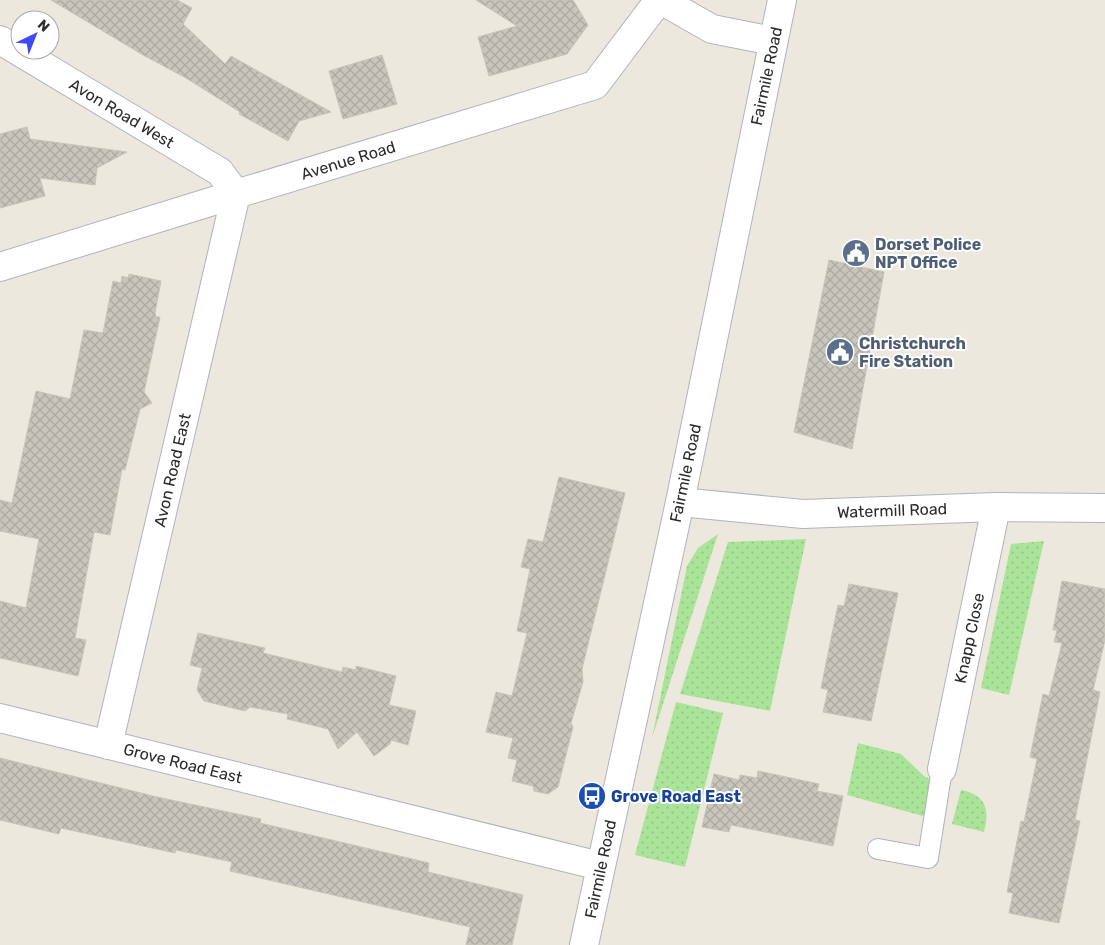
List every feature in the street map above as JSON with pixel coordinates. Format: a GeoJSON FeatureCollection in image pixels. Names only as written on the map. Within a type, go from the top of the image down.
{"type":"FeatureCollection","features":[{"type":"Feature","properties":{"kind":"street"},"geometry":{"type":"LineString","coordinates":[[660,0],[712,29],[772,41]]}},
{"type":"Feature","properties":{"kind":"street","name":"Avenue Road"},"geometry":{"type":"LineString","coordinates":[[0,267],[594,85],[660,0]]}},
{"type":"Feature","properties":{"kind":"street","name":"Fairmile Road"},"geometry":{"type":"LineString","coordinates":[[584,945],[680,502],[772,41],[782,0]]}},
{"type":"Feature","properties":{"kind":"street","name":"Avon Road West"},"geometry":{"type":"LineString","coordinates":[[0,40],[220,172],[236,194]]}},
{"type":"Feature","properties":{"kind":"street","name":"Avon Road East"},"geometry":{"type":"LineString","coordinates":[[108,745],[236,194]]}},
{"type":"Feature","properties":{"kind":"street","name":"Watermill Road"},"geometry":{"type":"LineString","coordinates":[[680,502],[803,514],[996,507],[1105,508]]}},
{"type":"Feature","properties":{"kind":"street","name":"Knapp Close"},"geometry":{"type":"LineString","coordinates":[[942,769],[996,507]]}},
{"type":"Feature","properties":{"kind":"street","name":"Grove Road East"},"geometry":{"type":"LineString","coordinates":[[0,718],[600,866]]}},
{"type":"Feature","properties":{"kind":"lane"},"geometry":{"type":"LineString","coordinates":[[878,849],[928,858],[942,769]]}},
{"type":"Feature","properties":{"kind":"green space"},"geometry":{"type":"Polygon","coordinates":[[[718,534],[652,738],[687,566],[698,548],[718,534]]]}},
{"type":"Feature","properties":{"kind":"green space"},"geometry":{"type":"Polygon","coordinates":[[[806,539],[770,711],[680,694],[728,542],[806,539]]]}},
{"type":"Feature","properties":{"kind":"green space"},"geometry":{"type":"Polygon","coordinates":[[[1044,541],[1009,695],[981,688],[1011,544],[1044,541]]]}},
{"type":"Feature","properties":{"kind":"green space"},"geometry":{"type":"Polygon","coordinates":[[[676,702],[723,713],[685,867],[635,855],[676,702]]]}},
{"type":"Feature","properties":{"kind":"green space"},"geometry":{"type":"Polygon","coordinates":[[[858,743],[901,754],[924,776],[937,783],[930,818],[847,795],[858,743]]]}},
{"type":"Feature","properties":{"kind":"green space"},"geometry":{"type":"Polygon","coordinates":[[[961,790],[976,795],[984,804],[986,824],[984,832],[952,824],[961,790]]]}},
{"type":"Feature","properties":{"kind":"building"},"geometry":{"type":"Polygon","coordinates":[[[51,0],[177,0],[192,8],[183,24],[225,64],[231,56],[331,112],[299,121],[288,141],[239,114],[240,112],[186,78],[143,55],[51,0]]]}},
{"type":"Feature","properties":{"kind":"building"},"geometry":{"type":"Polygon","coordinates":[[[476,0],[573,0],[588,25],[567,54],[489,76],[478,37],[517,26],[476,0]]]}},
{"type":"Feature","properties":{"kind":"building"},"geometry":{"type":"Polygon","coordinates":[[[382,55],[397,104],[343,119],[329,71],[382,55]]]}},
{"type":"Feature","properties":{"kind":"building"},"geometry":{"type":"Polygon","coordinates":[[[27,127],[30,139],[127,152],[97,168],[95,185],[40,178],[45,196],[0,208],[0,134],[27,127]]]}},
{"type":"Feature","properties":{"kind":"building","name":"Christchurch Fire Station"},"geometry":{"type":"Polygon","coordinates":[[[829,260],[884,272],[852,449],[794,432],[829,260]]]}},
{"type":"Feature","properties":{"kind":"building"},"geometry":{"type":"Polygon","coordinates":[[[129,274],[161,281],[155,313],[156,317],[160,317],[144,392],[152,403],[140,409],[125,470],[122,469],[110,535],[94,532],[75,638],[86,640],[78,676],[0,658],[0,601],[26,608],[39,539],[0,531],[0,500],[12,503],[36,391],[70,399],[84,330],[103,333],[113,281],[121,283],[122,276],[128,278],[129,274]]]}},
{"type":"Feature","properties":{"kind":"building"},"geometry":{"type":"Polygon","coordinates":[[[559,477],[625,493],[582,669],[583,682],[571,723],[573,727],[558,787],[548,794],[534,791],[533,786],[512,781],[517,760],[508,758],[513,738],[486,732],[496,692],[512,696],[527,633],[517,631],[530,569],[521,567],[528,539],[543,542],[559,477]]]}},
{"type":"Feature","properties":{"kind":"building"},"geometry":{"type":"Polygon","coordinates":[[[1062,581],[1105,589],[1105,640],[1093,690],[1100,692],[1075,820],[1080,821],[1059,923],[1009,913],[1013,893],[1007,892],[1021,821],[1024,822],[1037,759],[1030,757],[1043,694],[1049,696],[1062,643],[1054,642],[1057,630],[1053,630],[1062,581]]]}},
{"type":"Feature","properties":{"kind":"building"},"geometry":{"type":"Polygon","coordinates":[[[849,584],[898,593],[871,721],[823,712],[828,690],[821,688],[838,605],[844,606],[849,584]]]}},
{"type":"Feature","properties":{"kind":"building"},"geometry":{"type":"Polygon","coordinates":[[[198,633],[265,648],[263,653],[342,672],[343,667],[356,670],[356,666],[396,676],[389,705],[416,711],[408,745],[391,740],[390,744],[374,756],[357,732],[338,749],[328,729],[287,719],[288,714],[250,707],[245,711],[204,701],[197,690],[202,668],[190,665],[198,633]]]}},
{"type":"Feature","properties":{"kind":"building"},"geometry":{"type":"Polygon","coordinates":[[[0,758],[157,797],[261,819],[260,823],[429,863],[428,872],[523,895],[512,945],[466,945],[470,927],[230,871],[232,862],[176,850],[175,853],[61,828],[59,834],[0,820],[0,758]]]}},
{"type":"Feature","properties":{"kind":"building"},"geometry":{"type":"Polygon","coordinates":[[[758,771],[819,784],[817,791],[843,796],[833,846],[731,825],[729,832],[702,827],[714,774],[739,780],[740,775],[757,778],[758,771]]]}},
{"type":"Feature","properties":{"kind":"place","name":"Dorset Police NPT Office"},"geometry":{"type":"Point","coordinates":[856,253]}},
{"type":"Feature","properties":{"kind":"place","name":"Christchurch Fire Station"},"geometry":{"type":"Point","coordinates":[840,352]}},
{"type":"Feature","properties":{"kind":"place","name":"Grove Road East"},"geometry":{"type":"Point","coordinates":[592,796]}}]}
